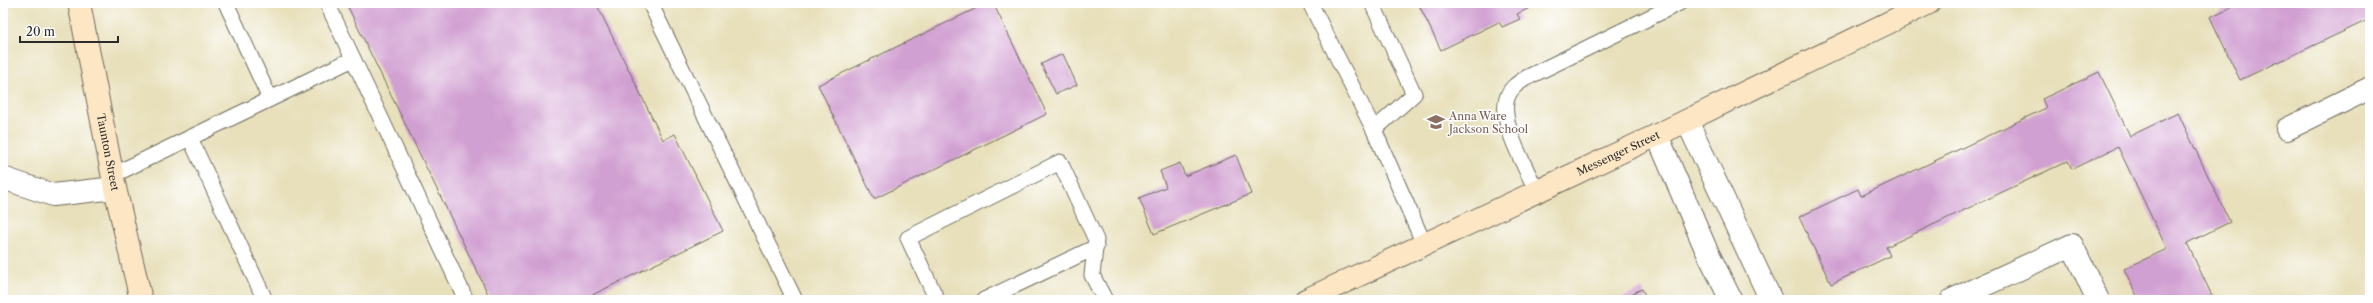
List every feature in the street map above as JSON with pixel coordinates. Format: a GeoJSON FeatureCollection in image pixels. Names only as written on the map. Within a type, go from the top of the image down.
{"type":"FeatureCollection","features":[{"type":"Feature","properties":{"kind":"main road","name":"Taunton Street"},"geometry":{"type":"LineString","coordinates":[[79,3],[114,182],[141,300]]}},
{"type":"Feature","properties":{"kind":"main road","name":"Messenger Street"},"geometry":{"type":"LineString","coordinates":[[1306,300],[1536,190],[1657,135],[1929,3]]}},
{"type":"Feature","properties":{"kind":"street"},"geometry":{"type":"LineString","coordinates":[[2288,129],[2370,88]]}},
{"type":"Feature","properties":{"kind":"street"},"geometry":{"type":"LineString","coordinates":[[1687,120],[1771,300]]}},
{"type":"Feature","properties":{"kind":"street"},"geometry":{"type":"LineString","coordinates":[[1657,135],[1705,247],[1731,300]]}},
{"type":"Feature","properties":{"kind":"street"},"geometry":{"type":"LineString","coordinates":[[3,178],[53,195],[114,182]]}},
{"type":"Feature","properties":{"kind":"street"},"geometry":{"type":"LineString","coordinates":[[1952,300],[2072,245],[2098,300]]}},
{"type":"Feature","properties":{"kind":"lane"},"geometry":{"type":"LineString","coordinates":[[226,3],[270,99]]}},
{"type":"Feature","properties":{"kind":"lane"},"geometry":{"type":"LineString","coordinates":[[327,3],[466,300]]}},
{"type":"Feature","properties":{"kind":"lane"},"geometry":{"type":"LineString","coordinates":[[650,3],[793,299]]}},
{"type":"Feature","properties":{"kind":"lane"},"geometry":{"type":"LineString","coordinates":[[1310,3],[1374,130],[1424,244]]}},
{"type":"Feature","properties":{"kind":"lane"},"geometry":{"type":"LineString","coordinates":[[1372,3],[1414,94],[1374,130]]}},
{"type":"Feature","properties":{"kind":"lane"},"geometry":{"type":"LineString","coordinates":[[1536,190],[1507,122],[1507,98],[1515,85],[1526,78],[1679,3]]}},
{"type":"Feature","properties":{"kind":"lane"},"geometry":{"type":"LineString","coordinates":[[114,182],[190,138],[353,59]]}},
{"type":"Feature","properties":{"kind":"lane"},"geometry":{"type":"LineString","coordinates":[[190,138],[265,300]]}},
{"type":"Feature","properties":{"kind":"lane"},"geometry":{"type":"LineString","coordinates":[[937,300],[908,238],[1060,162],[1096,240],[1092,274],[1105,300]]}},
{"type":"Feature","properties":{"kind":"lane"},"geometry":{"type":"LineString","coordinates":[[984,300],[1096,247]]}},
{"type":"Feature","properties":{"kind":"building"},"geometry":{"type":"Polygon","coordinates":[[[346,3],[596,3],[663,140],[675,134],[723,231],[582,300],[491,300],[346,3]]]}},
{"type":"Feature","properties":{"kind":"building"},"geometry":{"type":"Polygon","coordinates":[[[987,3],[993,3],[1047,114],[874,199],[818,85],[987,3]]]}},
{"type":"Feature","properties":{"kind":"building"},"geometry":{"type":"Polygon","coordinates":[[[1418,3],[1540,3],[1517,14],[1520,19],[1502,27],[1499,22],[1441,50],[1418,3]]]}},
{"type":"Feature","properties":{"kind":"building"},"geometry":{"type":"Polygon","coordinates":[[[2240,3],[2370,3],[2370,19],[2240,80],[2210,17],[2240,3]]]}},
{"type":"Feature","properties":{"kind":"building"},"geometry":{"type":"Polygon","coordinates":[[[1063,54],[1077,85],[1056,94],[1041,64],[1063,54]]]}},
{"type":"Feature","properties":{"kind":"building"},"geometry":{"type":"Polygon","coordinates":[[[2099,72],[2130,136],[2178,113],[2230,222],[2187,243],[2214,300],[2139,300],[2124,269],[2167,249],[2118,147],[2072,169],[2068,161],[1886,247],[1890,256],[1831,284],[1799,217],[1858,189],[1861,196],[2046,108],[2042,99],[2099,72]]]}},
{"type":"Feature","properties":{"kind":"building"},"geometry":{"type":"Polygon","coordinates":[[[1236,155],[1251,194],[1154,234],[1139,198],[1166,187],[1160,171],[1180,163],[1185,176],[1236,155]]]}},
{"type":"Feature","properties":{"kind":"building"},"geometry":{"type":"Polygon","coordinates":[[[1642,289],[1647,300],[1618,300],[1642,289]]]}},
{"type":"Feature","properties":{"kind":"place","name":"Anna Ware Jackson School"},"geometry":{"type":"Point","coordinates":[1436,122]}}]}
